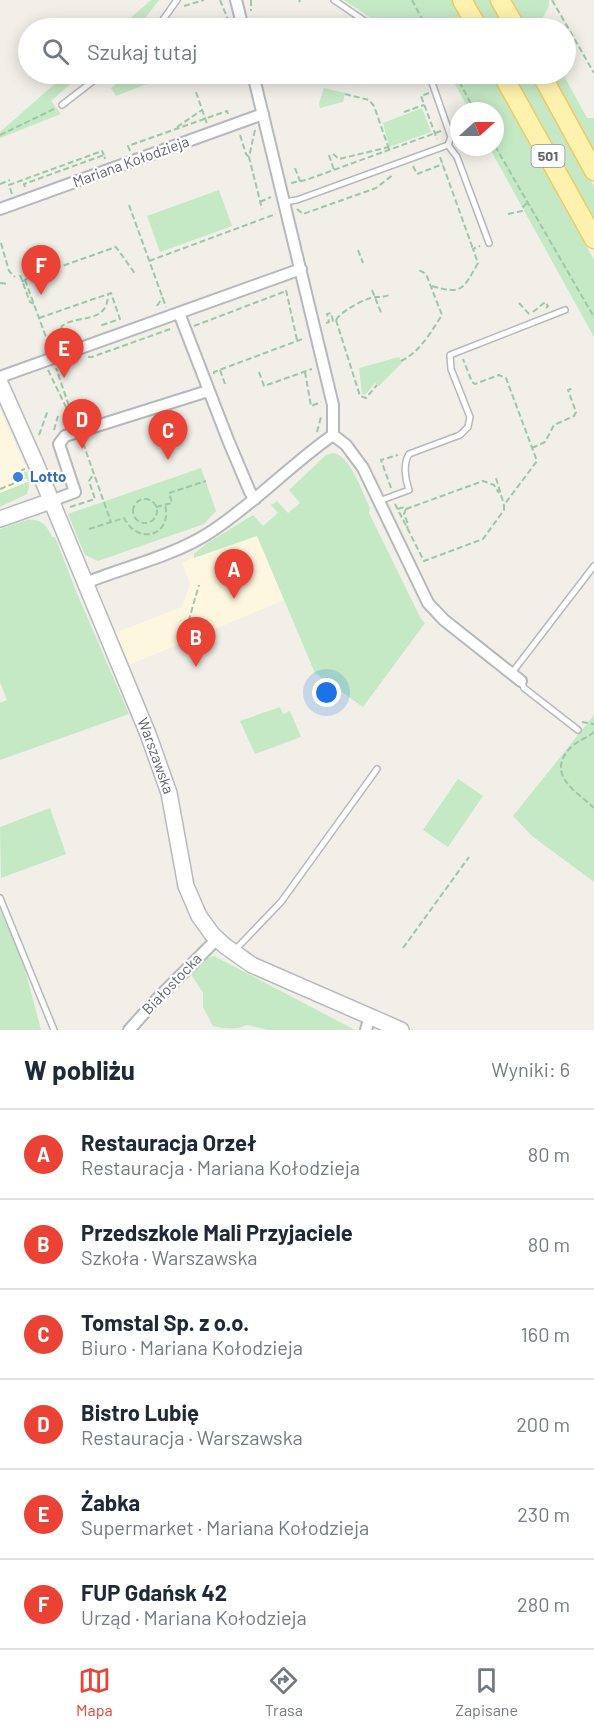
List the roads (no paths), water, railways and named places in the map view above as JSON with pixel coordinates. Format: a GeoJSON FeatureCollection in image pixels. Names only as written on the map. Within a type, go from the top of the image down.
{"type":"FeatureCollection","features":[{"type":"Feature","properties":{"kind":"main road"},"geometry":{"type":"LineString","coordinates":[[462,0],[472,18]]}},
{"type":"Feature","properties":{"kind":"main road"},"geometry":{"type":"LineString","coordinates":[[500,0],[510,18]]}},
{"type":"Feature","properties":{"kind":"main road","name":"501"},"geometry":{"type":"LineString","coordinates":[[508,84],[594,239]]}},
{"type":"Feature","properties":{"kind":"main road","name":"501"},"geometry":{"type":"LineString","coordinates":[[546,84],[594,171]]}},
{"type":"Feature","properties":{"kind":"street"},"geometry":{"type":"LineString","coordinates":[[236,0],[240,18]]}},
{"type":"Feature","properties":{"kind":"street"},"geometry":{"type":"LineString","coordinates":[[256,84],[333,405],[333,435]]}},
{"type":"Feature","properties":{"kind":"street","name":"Mariana Kołodzieja"},"geometry":{"type":"LineString","coordinates":[[0,209],[263,114]]}},
{"type":"Feature","properties":{"kind":"street"},"geometry":{"type":"LineString","coordinates":[[0,377],[301,269]]}},
{"type":"Feature","properties":{"kind":"street"},"geometry":{"type":"LineString","coordinates":[[179,313],[208,391],[255,500]]}},
{"type":"Feature","properties":{"kind":"street","name":"Warszawska"},"geometry":{"type":"LineString","coordinates":[[0,383],[51,501],[163,776],[174,818],[182,874],[198,916],[217,939],[233,953],[265,971],[368,1023],[401,1030]]}},
{"type":"Feature","properties":{"kind":"street"},"geometry":{"type":"LineString","coordinates":[[0,519],[75,492],[59,444],[65,436],[208,391]]}},
{"type":"Feature","properties":{"kind":"street"},"geometry":{"type":"LineString","coordinates":[[85,583],[208,534],[255,500],[315,447],[333,435]]}},
{"type":"Feature","properties":{"kind":"street"},"geometry":{"type":"LineString","coordinates":[[333,435],[346,445],[356,458],[428,603],[444,620],[521,681]]}},
{"type":"Feature","properties":{"kind":"street","name":"Białostocka"},"geometry":{"type":"LineString","coordinates":[[129,1030],[217,939]]}},
{"type":"Feature","properties":{"kind":"lane"},"geometry":{"type":"LineString","coordinates":[[164,18],[177,0]]}},
{"type":"Feature","properties":{"kind":"lane"},"geometry":{"type":"LineString","coordinates":[[334,0],[360,18]]}},
{"type":"Feature","properties":{"kind":"lane"},"geometry":{"type":"LineString","coordinates":[[62,105],[89,84]]}},
{"type":"Feature","properties":{"kind":"lane"},"geometry":{"type":"LineString","coordinates":[[285,208],[297,200],[448,145],[452,137],[432,84]]}},
{"type":"Feature","properties":{"kind":"lane"},"geometry":{"type":"LineString","coordinates":[[448,145],[458,157],[489,243]]}},
{"type":"Feature","properties":{"kind":"lane"},"geometry":{"type":"LineString","coordinates":[[379,501],[409,490],[406,481],[406,459],[409,454],[460,435],[468,427],[470,417],[451,369],[449,359],[451,354],[565,310]]}},
{"type":"Feature","properties":{"kind":"lane"},"geometry":{"type":"LineString","coordinates":[[511,674],[594,566]]}},
{"type":"Feature","properties":{"kind":"lane"},"geometry":{"type":"LineString","coordinates":[[521,681],[524,688],[578,730]]}},
{"type":"Feature","properties":{"kind":"lane"},"geometry":{"type":"LineString","coordinates":[[233,953],[281,902],[376,769]]}},
{"type":"Feature","properties":{"kind":"lane"},"geometry":{"type":"LineString","coordinates":[[0,898],[54,1030]]}},
{"type":"Feature","properties":{"kind":"place","name":"FUP Gdańsk 42"},"geometry":{"type":"Point","coordinates":[41,295]}},
{"type":"Feature","properties":{"kind":"place","name":"Żabka"},"geometry":{"type":"Point","coordinates":[64,378]}},
{"type":"Feature","properties":{"kind":"place","name":"Bistro Lubię"},"geometry":{"type":"Point","coordinates":[82,449]}},
{"type":"Feature","properties":{"kind":"place","name":"Tomstal Sp. z o.o."},"geometry":{"type":"Point","coordinates":[168,460]}},
{"type":"Feature","properties":{"kind":"place","name":"Lotto"},"geometry":{"type":"Point","coordinates":[18,477]}},
{"type":"Feature","properties":{"kind":"place","name":"Restauracja Orzeł"},"geometry":{"type":"Point","coordinates":[234,599]}},
{"type":"Feature","properties":{"kind":"place","name":"Przedszkole Mali Przyjaciele"},"geometry":{"type":"Point","coordinates":[196,667]}}]}
